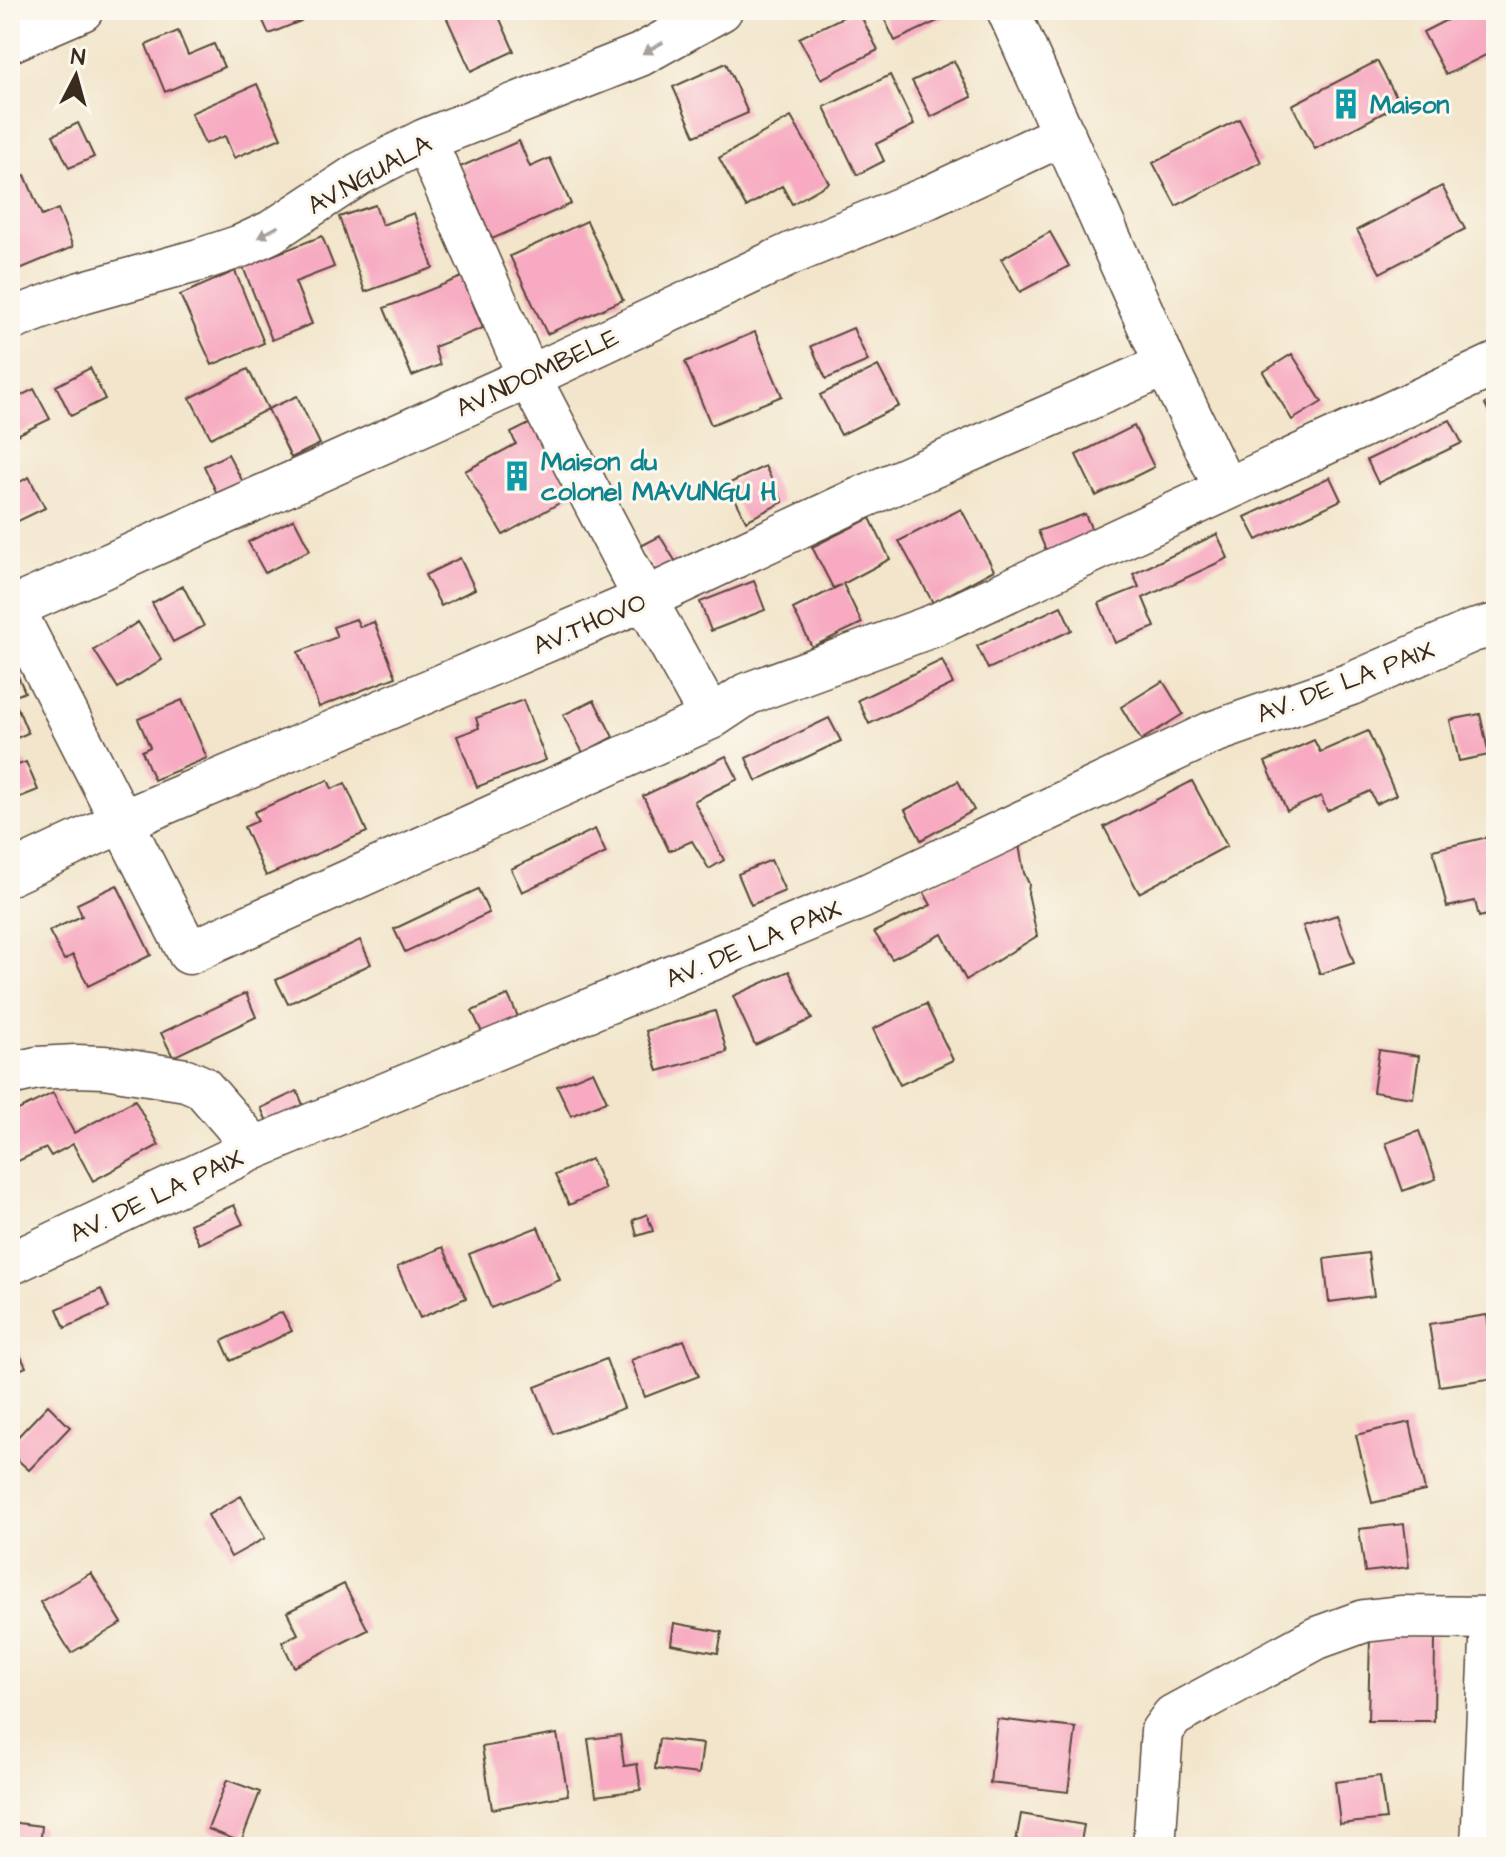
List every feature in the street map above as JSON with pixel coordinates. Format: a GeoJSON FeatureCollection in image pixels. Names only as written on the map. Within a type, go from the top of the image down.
{"type":"FeatureCollection","features":[{"type":"Feature","properties":{"kind":"street"},"geometry":{"type":"LineString","coordinates":[[10,41],[82,10]]}},
{"type":"Feature","properties":{"kind":"street","name":"AV.NGUALA"},"geometry":{"type":"LineString","coordinates":[[10,320],[81,293],[241,246],[271,232],[359,174],[425,140],[640,55],[721,10]]}},
{"type":"Feature","properties":{"kind":"street"},"geometry":{"type":"LineString","coordinates":[[1008,10],[1166,365],[1225,488]]}},
{"type":"Feature","properties":{"kind":"street","name":"AV.NDOMBELE"},"geometry":{"type":"LineString","coordinates":[[11,606],[529,377],[793,253],[929,197],[1064,134]]}},
{"type":"Feature","properties":{"kind":"street"},"geometry":{"type":"LineString","coordinates":[[425,140],[529,377],[711,718]]}},
{"type":"Feature","properties":{"kind":"street"},"geometry":{"type":"LineString","coordinates":[[11,606],[189,953],[711,718],[747,694],[935,625],[1496,364]]}},
{"type":"Feature","properties":{"kind":"street","name":"AV.THOVO"},"geometry":{"type":"LineString","coordinates":[[10,874],[123,821],[645,599],[861,498],[1166,365]]}},
{"type":"Feature","properties":{"kind":"street","name":"AV. DE LA PAIX"},"geometry":{"type":"LineString","coordinates":[[10,1264],[255,1148],[863,897],[1211,733],[1351,684],[1472,631],[1496,625]]}},
{"type":"Feature","properties":{"kind":"street"},"geometry":{"type":"LineString","coordinates":[[10,1074],[37,1068],[90,1067],[186,1080],[202,1087],[255,1148]]}},
{"type":"Feature","properties":{"kind":"street"},"geometry":{"type":"LineString","coordinates":[[1154,1847],[1162,1731],[1173,1716],[1317,1638],[1364,1621],[1400,1617],[1496,1618],[1491,1642],[1491,1736],[1482,1847]]}},
{"type":"Feature","properties":{"kind":"building"},"geometry":{"type":"Polygon","coordinates":[[[258,10],[297,10],[301,21],[269,34],[258,10]]]}},
{"type":"Feature","properties":{"kind":"building"},"geometry":{"type":"Polygon","coordinates":[[[443,10],[496,10],[514,51],[471,71],[443,10]]]}},
{"type":"Feature","properties":{"kind":"building"},"geometry":{"type":"Polygon","coordinates":[[[858,10],[878,50],[821,79],[799,38],[858,10]]]}},
{"type":"Feature","properties":{"kind":"building"},"geometry":{"type":"Polygon","coordinates":[[[880,10],[956,10],[957,12],[895,41],[880,10]]]}},
{"type":"Feature","properties":{"kind":"building","name":"Maison"},"geometry":{"type":"Polygon","coordinates":[[[1466,10],[1496,10],[1496,50],[1446,75],[1423,32],[1466,10]]]}},
{"type":"Feature","properties":{"kind":"building"},"geometry":{"type":"Polygon","coordinates":[[[178,31],[188,55],[214,44],[224,67],[165,92],[146,45],[178,31]]]}},
{"type":"Feature","properties":{"kind":"building"},"geometry":{"type":"Polygon","coordinates":[[[954,61],[972,97],[931,117],[912,81],[954,61]]]}},
{"type":"Feature","properties":{"kind":"building","name":"Maison"},"geometry":{"type":"Polygon","coordinates":[[[1377,61],[1400,104],[1315,149],[1292,105],[1377,61]]]}},
{"type":"Feature","properties":{"kind":"building"},"geometry":{"type":"Polygon","coordinates":[[[726,63],[748,113],[695,136],[673,87],[726,63]]]}},
{"type":"Feature","properties":{"kind":"building"},"geometry":{"type":"Polygon","coordinates":[[[890,75],[914,125],[876,144],[884,161],[857,175],[824,107],[890,75]]]}},
{"type":"Feature","properties":{"kind":"building"},"geometry":{"type":"Polygon","coordinates":[[[257,84],[281,138],[234,158],[225,136],[205,144],[191,113],[257,84]]]}},
{"type":"Feature","properties":{"kind":"building"},"geometry":{"type":"Polygon","coordinates":[[[791,117],[829,183],[792,204],[782,186],[746,207],[719,158],[791,117]]]}},
{"type":"Feature","properties":{"kind":"building"},"geometry":{"type":"Polygon","coordinates":[[[1239,119],[1261,162],[1176,206],[1153,163],[1239,119]]]}},
{"type":"Feature","properties":{"kind":"building"},"geometry":{"type":"Polygon","coordinates":[[[78,123],[94,157],[69,168],[53,135],[78,123]]]}},
{"type":"Feature","properties":{"kind":"building"},"geometry":{"type":"Polygon","coordinates":[[[519,141],[530,167],[550,158],[571,204],[492,239],[460,167],[519,141]]]}},
{"type":"Feature","properties":{"kind":"building"},"geometry":{"type":"Polygon","coordinates":[[[10,143],[18,163],[10,166],[10,143]]]}},
{"type":"Feature","properties":{"kind":"building"},"geometry":{"type":"Polygon","coordinates":[[[25,175],[42,216],[58,209],[73,247],[10,273],[10,182],[25,175]]]}},
{"type":"Feature","properties":{"kind":"building","name":"Maison"},"geometry":{"type":"Polygon","coordinates":[[[1442,186],[1465,229],[1380,273],[1357,230],[1442,186]]]}},
{"type":"Feature","properties":{"kind":"building"},"geometry":{"type":"Polygon","coordinates":[[[375,205],[382,225],[414,213],[433,268],[365,292],[339,217],[375,205]]]}},
{"type":"Feature","properties":{"kind":"building"},"geometry":{"type":"Polygon","coordinates":[[[587,221],[623,300],[547,334],[510,256],[587,221]]]}},
{"type":"Feature","properties":{"kind":"building"},"geometry":{"type":"Polygon","coordinates":[[[1050,232],[1069,266],[1020,292],[1001,259],[1050,232]]]}},
{"type":"Feature","properties":{"kind":"building"},"geometry":{"type":"Polygon","coordinates":[[[322,236],[334,267],[295,282],[312,324],[272,340],[243,267],[322,236]]]}},
{"type":"Feature","properties":{"kind":"building"},"geometry":{"type":"Polygon","coordinates":[[[235,271],[264,343],[212,365],[180,295],[235,271]]]}},
{"type":"Feature","properties":{"kind":"building"},"geometry":{"type":"Polygon","coordinates":[[[462,277],[483,328],[434,347],[440,365],[412,376],[384,308],[462,277]]]}},
{"type":"Feature","properties":{"kind":"building"},"geometry":{"type":"Polygon","coordinates":[[[853,328],[868,361],[826,379],[811,346],[853,328]]]}},
{"type":"Feature","properties":{"kind":"building"},"geometry":{"type":"Polygon","coordinates":[[[755,332],[782,396],[711,425],[685,362],[755,332]]]}},
{"type":"Feature","properties":{"kind":"building"},"geometry":{"type":"Polygon","coordinates":[[[1292,354],[1322,402],[1292,420],[1263,372],[1292,354]]]}},
{"type":"Feature","properties":{"kind":"building"},"geometry":{"type":"Polygon","coordinates":[[[878,366],[899,406],[841,435],[820,395],[878,366]]]}},
{"type":"Feature","properties":{"kind":"building"},"geometry":{"type":"Polygon","coordinates":[[[90,368],[105,399],[71,416],[56,386],[90,368]]]}},
{"type":"Feature","properties":{"kind":"building"},"geometry":{"type":"Polygon","coordinates":[[[248,369],[268,409],[211,438],[190,398],[248,369]]]}},
{"type":"Feature","properties":{"kind":"building"},"geometry":{"type":"Polygon","coordinates":[[[34,389],[50,419],[15,436],[10,427],[10,401],[34,389]]]}},
{"type":"Feature","properties":{"kind":"building"},"geometry":{"type":"Polygon","coordinates":[[[297,396],[320,444],[291,458],[268,409],[297,396]]]}},
{"type":"Feature","properties":{"kind":"building"},"geometry":{"type":"Polygon","coordinates":[[[1496,399],[1496,427],[1485,404],[1496,399]]]}},
{"type":"Feature","properties":{"kind":"building"},"geometry":{"type":"Polygon","coordinates":[[[1450,420],[1462,443],[1378,483],[1367,460],[1450,420]]]}},
{"type":"Feature","properties":{"kind":"building","name":"Maison du colonel MAVUNGU H"},"geometry":{"type":"Polygon","coordinates":[[[533,422],[577,493],[503,535],[465,471],[516,444],[511,433],[533,422]]]}},
{"type":"Feature","properties":{"kind":"building"},"geometry":{"type":"Polygon","coordinates":[[[1134,426],[1154,467],[1096,496],[1076,455],[1134,426]]]}},
{"type":"Feature","properties":{"kind":"building"},"geometry":{"type":"Polygon","coordinates":[[[228,454],[244,484],[218,496],[204,466],[228,454]]]}},
{"type":"Feature","properties":{"kind":"building"},"geometry":{"type":"Polygon","coordinates":[[[765,466],[783,502],[746,521],[728,484],[765,466]]]}},
{"type":"Feature","properties":{"kind":"building"},"geometry":{"type":"Polygon","coordinates":[[[29,477],[45,508],[10,525],[10,487],[29,477]]]}},
{"type":"Feature","properties":{"kind":"building"},"geometry":{"type":"Polygon","coordinates":[[[1330,477],[1341,500],[1257,540],[1245,517],[1330,477]]]}},
{"type":"Feature","properties":{"kind":"building"},"geometry":{"type":"Polygon","coordinates":[[[961,509],[994,570],[933,603],[899,541],[961,509]]]}},
{"type":"Feature","properties":{"kind":"building"},"geometry":{"type":"Polygon","coordinates":[[[1085,514],[1094,535],[1047,553],[1038,531],[1085,514]]]}},
{"type":"Feature","properties":{"kind":"building"},"geometry":{"type":"Polygon","coordinates":[[[870,518],[890,559],[843,584],[862,623],[812,647],[793,609],[841,585],[833,588],[812,547],[870,518]]]}},
{"type":"Feature","properties":{"kind":"building"},"geometry":{"type":"Polygon","coordinates":[[[294,519],[310,550],[265,573],[248,542],[294,519]]]}},
{"type":"Feature","properties":{"kind":"building"},"geometry":{"type":"Polygon","coordinates":[[[1217,534],[1228,558],[1143,598],[1155,627],[1115,643],[1099,603],[1139,587],[1133,574],[1217,534]]]}},
{"type":"Feature","properties":{"kind":"building"},"geometry":{"type":"Polygon","coordinates":[[[660,536],[677,564],[658,576],[641,546],[660,536]]]}},
{"type":"Feature","properties":{"kind":"building"},"geometry":{"type":"Polygon","coordinates":[[[460,558],[475,589],[441,606],[425,575],[460,558]]]}},
{"type":"Feature","properties":{"kind":"building"},"geometry":{"type":"Polygon","coordinates":[[[754,581],[765,610],[711,631],[700,602],[754,581]]]}},
{"type":"Feature","properties":{"kind":"building"},"geometry":{"type":"Polygon","coordinates":[[[183,586],[204,626],[173,642],[152,603],[183,586]]]}},
{"type":"Feature","properties":{"kind":"building"},"geometry":{"type":"Polygon","coordinates":[[[1061,606],[1072,630],[988,669],[977,646],[1061,606]]]}},
{"type":"Feature","properties":{"kind":"building"},"geometry":{"type":"Polygon","coordinates":[[[356,619],[360,627],[374,622],[396,677],[319,707],[298,652],[337,637],[333,627],[356,619]]]}},
{"type":"Feature","properties":{"kind":"building"},"geometry":{"type":"Polygon","coordinates":[[[138,622],[162,660],[118,688],[94,650],[138,622]]]}},
{"type":"Feature","properties":{"kind":"building"},"geometry":{"type":"Polygon","coordinates":[[[10,658],[25,692],[13,697],[28,733],[10,741],[10,658]]]}},
{"type":"Feature","properties":{"kind":"building"},"geometry":{"type":"Polygon","coordinates":[[[942,660],[953,684],[869,724],[858,700],[942,660]]]}},
{"type":"Feature","properties":{"kind":"building"},"geometry":{"type":"Polygon","coordinates":[[[1163,681],[1183,714],[1141,740],[1121,707],[1163,681]]]}},
{"type":"Feature","properties":{"kind":"building"},"geometry":{"type":"Polygon","coordinates":[[[182,700],[207,758],[154,780],[142,751],[150,747],[138,719],[182,700]]]}},
{"type":"Feature","properties":{"kind":"building"},"geometry":{"type":"Polygon","coordinates":[[[523,700],[546,760],[477,787],[457,736],[479,728],[476,718],[523,700]]]}},
{"type":"Feature","properties":{"kind":"building"},"geometry":{"type":"Polygon","coordinates":[[[594,700],[613,737],[583,753],[563,715],[594,700]]]}},
{"type":"Feature","properties":{"kind":"building"},"geometry":{"type":"Polygon","coordinates":[[[1480,714],[1489,755],[1459,761],[1450,720],[1480,714]]]}},
{"type":"Feature","properties":{"kind":"building"},"geometry":{"type":"Polygon","coordinates":[[[829,718],[841,741],[756,781],[746,758],[829,718]]]}},
{"type":"Feature","properties":{"kind":"building"},"geometry":{"type":"Polygon","coordinates":[[[1368,731],[1396,795],[1376,804],[1370,791],[1327,811],[1321,796],[1287,811],[1265,762],[1314,740],[1320,752],[1368,731]]]}},
{"type":"Feature","properties":{"kind":"building"},"geometry":{"type":"Polygon","coordinates":[[[726,756],[738,779],[694,801],[724,860],[709,869],[692,841],[669,851],[643,796],[726,756]]]}},
{"type":"Feature","properties":{"kind":"building"},"geometry":{"type":"Polygon","coordinates":[[[26,762],[38,790],[10,801],[10,768],[26,762]]]}},
{"type":"Feature","properties":{"kind":"building"},"geometry":{"type":"Polygon","coordinates":[[[328,780],[332,789],[345,783],[367,832],[266,876],[244,827],[258,821],[254,812],[328,780]]]}},
{"type":"Feature","properties":{"kind":"building"},"geometry":{"type":"Polygon","coordinates":[[[958,781],[974,810],[921,840],[905,810],[958,781]]]}},
{"type":"Feature","properties":{"kind":"building"},"geometry":{"type":"Polygon","coordinates":[[[1192,781],[1227,846],[1139,893],[1104,827],[1192,781]]]}},
{"type":"Feature","properties":{"kind":"building"},"geometry":{"type":"Polygon","coordinates":[[[595,829],[606,853],[522,892],[511,869],[595,829]]]}},
{"type":"Feature","properties":{"kind":"building"},"geometry":{"type":"Polygon","coordinates":[[[1496,835],[1496,913],[1479,917],[1475,901],[1447,907],[1433,850],[1496,835]]]}},
{"type":"Feature","properties":{"kind":"building"},"geometry":{"type":"Polygon","coordinates":[[[1019,845],[1037,936],[966,980],[942,934],[892,959],[874,932],[931,905],[922,889],[1019,845]]]}},
{"type":"Feature","properties":{"kind":"building"},"geometry":{"type":"Polygon","coordinates":[[[771,860],[785,891],[751,905],[738,874],[771,860]]]}},
{"type":"Feature","properties":{"kind":"building"},"geometry":{"type":"Polygon","coordinates":[[[117,885],[151,955],[88,986],[73,955],[64,960],[49,931],[82,916],[77,904],[117,885]]]}},
{"type":"Feature","properties":{"kind":"building"},"geometry":{"type":"Polygon","coordinates":[[[478,889],[489,913],[405,952],[394,929],[478,889]]]}},
{"type":"Feature","properties":{"kind":"building"},"geometry":{"type":"Polygon","coordinates":[[[1337,915],[1354,963],[1320,974],[1303,926],[1337,915]]]}},
{"type":"Feature","properties":{"kind":"building"},"geometry":{"type":"Polygon","coordinates":[[[360,940],[371,964],[288,1004],[276,980],[360,940]]]}},
{"type":"Feature","properties":{"kind":"building"},"geometry":{"type":"Polygon","coordinates":[[[789,971],[812,1019],[755,1045],[733,996],[789,971]]]}},
{"type":"Feature","properties":{"kind":"building"},"geometry":{"type":"Polygon","coordinates":[[[246,993],[256,1017],[173,1057],[161,1033],[246,993]]]}},
{"type":"Feature","properties":{"kind":"building"},"geometry":{"type":"Polygon","coordinates":[[[508,995],[522,1025],[486,1041],[472,1011],[508,995]]]}},
{"type":"Feature","properties":{"kind":"building"},"geometry":{"type":"Polygon","coordinates":[[[926,1004],[953,1060],[900,1085],[873,1029],[926,1004]]]}},
{"type":"Feature","properties":{"kind":"building"},"geometry":{"type":"Polygon","coordinates":[[[715,1011],[727,1052],[658,1071],[646,1031],[715,1011]]]}},
{"type":"Feature","properties":{"kind":"building"},"geometry":{"type":"Polygon","coordinates":[[[1379,1050],[1419,1056],[1413,1098],[1373,1092],[1379,1050]]]}},
{"type":"Feature","properties":{"kind":"building"},"geometry":{"type":"Polygon","coordinates":[[[593,1071],[607,1101],[571,1116],[557,1086],[593,1071]]]}},
{"type":"Feature","properties":{"kind":"building"},"geometry":{"type":"Polygon","coordinates":[[[297,1091],[310,1121],[274,1138],[261,1108],[297,1091]]]}},
{"type":"Feature","properties":{"kind":"building"},"geometry":{"type":"Polygon","coordinates":[[[53,1093],[74,1133],[135,1100],[159,1145],[93,1181],[73,1144],[51,1156],[46,1148],[16,1162],[10,1150],[10,1114],[53,1093]]]}},
{"type":"Feature","properties":{"kind":"building"},"geometry":{"type":"Polygon","coordinates":[[[1419,1131],[1436,1179],[1403,1191],[1386,1143],[1419,1131]]]}},
{"type":"Feature","properties":{"kind":"building"},"geometry":{"type":"Polygon","coordinates":[[[591,1159],[605,1189],[569,1205],[555,1175],[591,1159]]]}},
{"type":"Feature","properties":{"kind":"building"},"geometry":{"type":"Polygon","coordinates":[[[234,1205],[243,1224],[199,1244],[190,1224],[234,1205]]]}},
{"type":"Feature","properties":{"kind":"building"},"geometry":{"type":"Polygon","coordinates":[[[647,1214],[653,1231],[637,1236],[633,1220],[647,1214]]]}},
{"type":"Feature","properties":{"kind":"building"},"geometry":{"type":"Polygon","coordinates":[[[538,1227],[560,1280],[491,1308],[469,1254],[538,1227]]]}},
{"type":"Feature","properties":{"kind":"building"},"geometry":{"type":"Polygon","coordinates":[[[443,1247],[466,1298],[420,1318],[397,1267],[443,1247]]]}},
{"type":"Feature","properties":{"kind":"building"},"geometry":{"type":"Polygon","coordinates":[[[1368,1253],[1374,1296],[1329,1302],[1324,1259],[1368,1253]]]}},
{"type":"Feature","properties":{"kind":"building"},"geometry":{"type":"Polygon","coordinates":[[[101,1289],[109,1308],[65,1328],[57,1309],[101,1289]]]}},
{"type":"Feature","properties":{"kind":"building"},"geometry":{"type":"Polygon","coordinates":[[[282,1312],[292,1331],[231,1361],[222,1341],[282,1312]]]}},
{"type":"Feature","properties":{"kind":"building"},"geometry":{"type":"Polygon","coordinates":[[[1487,1315],[1496,1378],[1439,1386],[1429,1324],[1487,1315]]]}},
{"type":"Feature","properties":{"kind":"building"},"geometry":{"type":"Polygon","coordinates":[[[10,1334],[26,1367],[10,1374],[10,1334]]]}},
{"type":"Feature","properties":{"kind":"building"},"geometry":{"type":"Polygon","coordinates":[[[684,1340],[699,1376],[645,1397],[631,1360],[684,1340]]]}},
{"type":"Feature","properties":{"kind":"building"},"geometry":{"type":"Polygon","coordinates":[[[606,1359],[624,1408],[554,1434],[535,1387],[606,1359]]]}},
{"type":"Feature","properties":{"kind":"building"},"geometry":{"type":"Polygon","coordinates":[[[48,1405],[70,1427],[29,1470],[10,1453],[10,1445],[48,1405]]]}},
{"type":"Feature","properties":{"kind":"building"},"geometry":{"type":"Polygon","coordinates":[[[1410,1422],[1425,1491],[1372,1503],[1356,1435],[1410,1422]]]}},
{"type":"Feature","properties":{"kind":"building"},"geometry":{"type":"Polygon","coordinates":[[[241,1496],[265,1538],[231,1557],[208,1515],[241,1496]]]}},
{"type":"Feature","properties":{"kind":"building"},"geometry":{"type":"Polygon","coordinates":[[[1404,1524],[1409,1567],[1365,1572],[1359,1529],[1404,1524]]]}},
{"type":"Feature","properties":{"kind":"building"},"geometry":{"type":"Polygon","coordinates":[[[91,1573],[122,1623],[71,1653],[40,1602],[91,1573]]]}},
{"type":"Feature","properties":{"kind":"building"},"geometry":{"type":"Polygon","coordinates":[[[344,1584],[368,1630],[294,1667],[282,1642],[298,1634],[287,1612],[344,1584]]]}},
{"type":"Feature","properties":{"kind":"building"},"geometry":{"type":"Polygon","coordinates":[[[674,1623],[722,1632],[718,1653],[671,1644],[674,1623]]]}},
{"type":"Feature","properties":{"kind":"building"},"geometry":{"type":"Polygon","coordinates":[[[1370,1636],[1435,1638],[1434,1721],[1368,1721],[1370,1636]]]}},
{"type":"Feature","properties":{"kind":"building"},"geometry":{"type":"Polygon","coordinates":[[[997,1719],[1076,1728],[1068,1792],[990,1783],[997,1719]]]}},
{"type":"Feature","properties":{"kind":"building"},"geometry":{"type":"Polygon","coordinates":[[[557,1734],[568,1795],[492,1809],[482,1747],[557,1734]]]}},
{"type":"Feature","properties":{"kind":"building"},"geometry":{"type":"Polygon","coordinates":[[[620,1735],[624,1766],[637,1764],[641,1790],[596,1796],[588,1739],[620,1735]]]}},
{"type":"Feature","properties":{"kind":"building"},"geometry":{"type":"Polygon","coordinates":[[[659,1739],[703,1744],[699,1774],[655,1769],[659,1739]]]}},
{"type":"Feature","properties":{"kind":"building"},"geometry":{"type":"Polygon","coordinates":[[[1380,1776],[1386,1819],[1340,1824],[1335,1782],[1380,1776]]]}},
{"type":"Feature","properties":{"kind":"building"},"geometry":{"type":"Polygon","coordinates":[[[227,1780],[260,1792],[241,1842],[208,1829],[227,1780]]]}},
{"type":"Feature","properties":{"kind":"building"},"geometry":{"type":"Polygon","coordinates":[[[1021,1814],[1084,1825],[1080,1847],[1015,1847],[1021,1814]]]}},
{"type":"Feature","properties":{"kind":"building"},"geometry":{"type":"Polygon","coordinates":[[[10,1822],[42,1826],[40,1847],[10,1846],[10,1822]]]}},
{"type":"Feature","properties":{"kind":"place","name":"Maison"},"geometry":{"type":"Point","coordinates":[1346,104]}},
{"type":"Feature","properties":{"kind":"place","name":"Maison du colonel MAVUNGU H"},"geometry":{"type":"Point","coordinates":[517,476]}}]}
